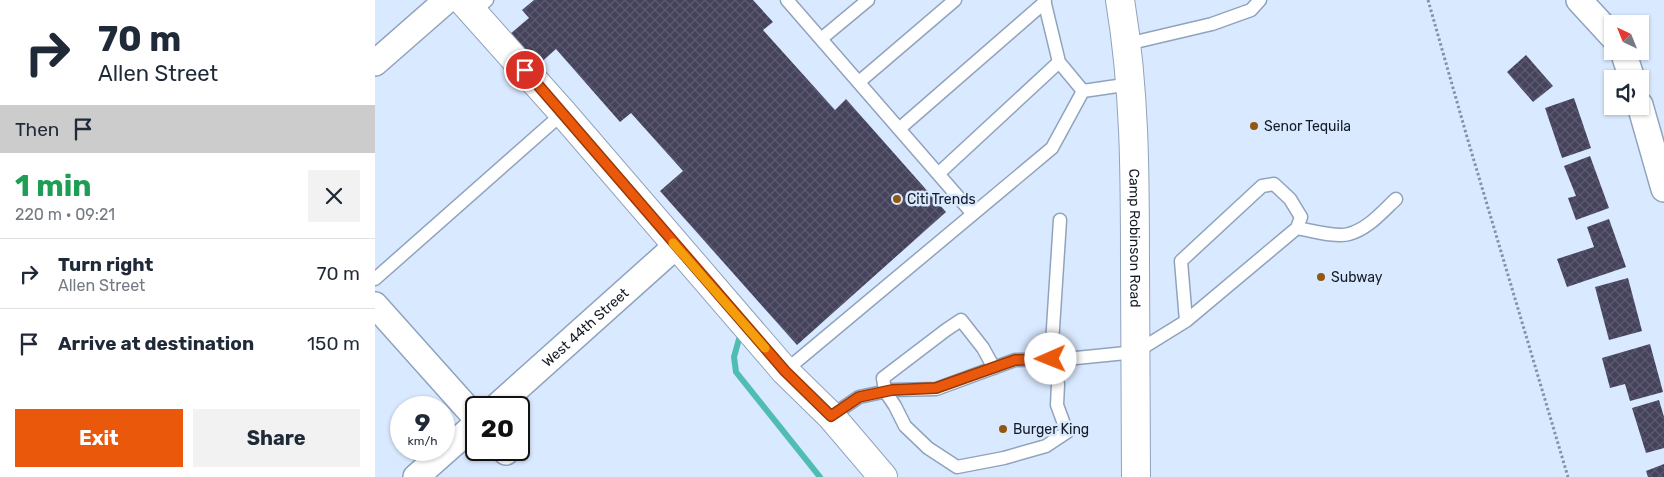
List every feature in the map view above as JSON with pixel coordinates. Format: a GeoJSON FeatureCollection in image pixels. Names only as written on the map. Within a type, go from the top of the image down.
{"type":"FeatureCollection","features":[{"type":"Feature","properties":{"kind":"street"},"geometry":{"type":"LineString","coordinates":[[375,63],[447,0]]}},
{"type":"Feature","properties":{"kind":"street","name":"Camp Robinson Road"},"geometry":{"type":"LineString","coordinates":[[1120,0],[1131,84],[1135,171],[1136,477]]}},
{"type":"Feature","properties":{"kind":"street"},"geometry":{"type":"LineString","coordinates":[[1579,0],[1604,27]]}},
{"type":"Feature","properties":{"kind":"street"},"geometry":{"type":"LineString","coordinates":[[474,4],[563,113],[676,246],[785,371],[831,416],[883,477]]}},
{"type":"Feature","properties":{"kind":"street"},"geometry":{"type":"LineString","coordinates":[[1643,115],[1664,189]]}},
{"type":"Feature","properties":{"kind":"street","name":"West 44th Street"},"geometry":{"type":"LineString","coordinates":[[508,396],[676,246]]}},
{"type":"Feature","properties":{"kind":"street"},"geometry":{"type":"LineString","coordinates":[[375,305],[465,406]]}},
{"type":"Feature","properties":{"kind":"street"},"geometry":{"type":"LineString","coordinates":[[415,477],[465,434]]}},
{"type":"Feature","properties":{"kind":"lane"},"geometry":{"type":"LineString","coordinates":[[787,0],[973,214]]}},
{"type":"Feature","properties":{"kind":"lane"},"geometry":{"type":"LineString","coordinates":[[821,39],[869,0]]}},
{"type":"Feature","properties":{"kind":"lane"},"geometry":{"type":"LineString","coordinates":[[859,82],[955,0]]}},
{"type":"Feature","properties":{"kind":"lane"},"geometry":{"type":"LineString","coordinates":[[1127,44],[1212,24],[1251,10],[1261,0]]}},
{"type":"Feature","properties":{"kind":"lane"},"geometry":{"type":"LineString","coordinates":[[899,129],[1045,1],[1059,62],[1083,91]]}},
{"type":"Feature","properties":{"kind":"lane"},"geometry":{"type":"LineString","coordinates":[[938,174],[1059,62]]}},
{"type":"Feature","properties":{"kind":"lane"},"geometry":{"type":"LineString","coordinates":[[1083,91],[1131,84]]}},
{"type":"Feature","properties":{"kind":"lane"},"geometry":{"type":"LineString","coordinates":[[785,371],[1052,148],[1083,91]]}},
{"type":"Feature","properties":{"kind":"lane"},"geometry":{"type":"LineString","coordinates":[[375,279],[563,113]]}},
{"type":"Feature","properties":{"kind":"lane"},"geometry":{"type":"LineString","coordinates":[[831,416],[859,397],[892,390],[936,388],[1015,360],[1136,352],[1186,321],[1297,228],[1301,217],[1290,199],[1274,184],[1262,186],[1181,260],[1186,321]]}},
{"type":"Feature","properties":{"kind":"lane"},"geometry":{"type":"LineString","coordinates":[[1297,228],[1327,234],[1347,235],[1370,224],[1396,199]]}},
{"type":"Feature","properties":{"kind":"lane"},"geometry":{"type":"LineString","coordinates":[[994,368],[983,348],[961,320],[883,378],[885,392],[895,406],[905,426],[928,448],[957,467],[1004,458],[1046,446],[1067,432],[1057,405],[1058,384],[1051,359],[1060,220]]}},
{"type":"Feature","properties":{"kind":"path"},"geometry":{"type":"LineString","coordinates":[[1428,0],[1568,477]]}},
{"type":"Feature","properties":{"kind":"building"},"geometry":{"type":"Polygon","coordinates":[[[534,0],[753,0],[773,22],[763,30],[835,110],[846,99],[946,212],[797,345],[660,191],[683,171],[631,113],[620,122],[556,49],[538,65],[510,34],[529,18],[522,10],[534,0]]]}},
{"type":"Feature","properties":{"kind":"building"},"geometry":{"type":"Polygon","coordinates":[[[1526,55],[1553,86],[1533,102],[1507,72],[1526,55]]]}},
{"type":"Feature","properties":{"kind":"building"},"geometry":{"type":"Polygon","coordinates":[[[1574,98],[1591,148],[1562,158],[1545,108],[1574,98]]]}},
{"type":"Feature","properties":{"kind":"building"},"geometry":{"type":"Polygon","coordinates":[[[1590,156],[1609,208],[1576,220],[1568,198],[1576,196],[1564,166],[1590,156]]]}},
{"type":"Feature","properties":{"kind":"building"},"geometry":{"type":"Polygon","coordinates":[[[1609,219],[1626,267],[1567,287],[1557,259],[1594,247],[1587,227],[1609,219]]]}},
{"type":"Feature","properties":{"kind":"building"},"geometry":{"type":"Polygon","coordinates":[[[1628,278],[1642,331],[1609,340],[1595,287],[1628,278]]]}},
{"type":"Feature","properties":{"kind":"building"},"geometry":{"type":"Polygon","coordinates":[[[1650,344],[1663,392],[1630,401],[1625,384],[1610,388],[1602,358],[1650,344]]]}},
{"type":"Feature","properties":{"kind":"building"},"geometry":{"type":"Polygon","coordinates":[[[1659,400],[1664,417],[1664,448],[1646,453],[1632,408],[1659,400]]]}},
{"type":"Feature","properties":{"kind":"building"},"geometry":{"type":"Polygon","coordinates":[[[1664,464],[1664,477],[1648,477],[1646,471],[1664,464]]]}},
{"type":"Feature","properties":{"kind":"waterway"},"geometry":{"type":"LineString","coordinates":[[739,339],[734,357],[736,372],[820,477]]}},
{"type":"Feature","properties":{"kind":"slow traffic"},"geometry":{"type":"LineString","coordinates":[[673,243],[765,348]]}},
{"type":"Feature","properties":{"kind":"place","name":"Senor Tequila"},"geometry":{"type":"Point","coordinates":[1254,126]}},
{"type":"Feature","properties":{"kind":"place","name":"Citi Trends"},"geometry":{"type":"Point","coordinates":[897,199]}},
{"type":"Feature","properties":{"kind":"place","name":"Subway"},"geometry":{"type":"Point","coordinates":[1321,277]}},
{"type":"Feature","properties":{"kind":"place","name":"Burger King"},"geometry":{"type":"Point","coordinates":[1003,429]}},
{"type":"Feature","properties":{"kind":"route"},"geometry":{"type":"LineString","coordinates":[[525,70],[785,371],[831,416],[859,397],[892,390],[936,388],[1015,360],[1051,359]]}}]}
